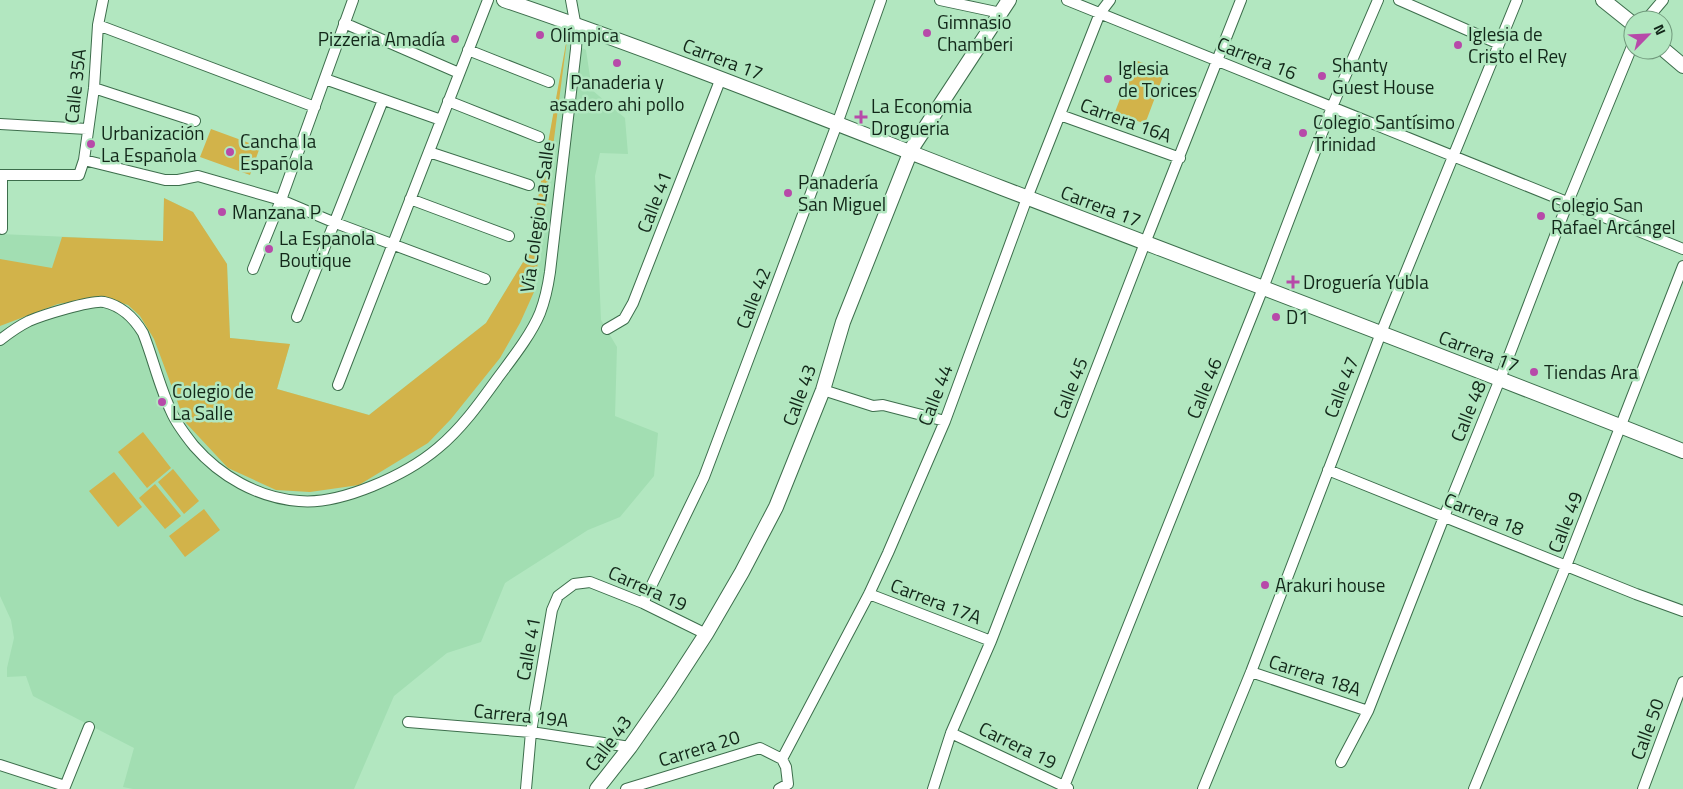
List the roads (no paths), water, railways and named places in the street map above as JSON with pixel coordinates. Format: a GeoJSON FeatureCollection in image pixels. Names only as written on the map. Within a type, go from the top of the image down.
{"type":"FeatureCollection","features":[{"type":"Feature","properties":{"kind":"main road","name":"Carrera 17"},"geometry":{"type":"LineString","coordinates":[[504,0],[576,24],[721,78],[910,153],[1683,451]]}},
{"type":"Feature","properties":{"kind":"main road","name":"Calle 43"},"geometry":{"type":"LineString","coordinates":[[597,789],[630,747],[669,691],[706,634],[742,572],[775,508],[823,390],[843,322],[910,153],[1009,0]]}},
{"type":"Feature","properties":{"kind":"main road"},"geometry":{"type":"LineString","coordinates":[[1603,0],[1623,16]]}},
{"type":"Feature","properties":{"kind":"main road"},"geometry":{"type":"LineString","coordinates":[[1673,58],[1683,66]]}},
{"type":"Feature","properties":{"kind":"street","name":"Calle 35A"},"geometry":{"type":"LineString","coordinates":[[1,175],[79,174],[84,160],[94,88],[98,25],[103,0]]}},
{"type":"Feature","properties":{"kind":"street"},"geometry":{"type":"LineString","coordinates":[[253,269],[281,200],[353,0]]}},
{"type":"Feature","properties":{"kind":"street"},"geometry":{"type":"LineString","coordinates":[[338,385],[488,0]]}},
{"type":"Feature","properties":{"kind":"street","name":"Vía Colegio La Salle"},"geometry":{"type":"LineString","coordinates":[[0,340],[30,321],[92,302],[114,305],[136,321],[143,333],[171,412],[194,445],[217,468],[248,489],[299,502],[327,499],[365,489],[394,476],[437,449],[461,426],[511,360],[540,314],[546,297],[550,272],[576,49],[576,24],[571,0]]}},
{"type":"Feature","properties":{"kind":"street","name":"Calle 42"},"geometry":{"type":"LineString","coordinates":[[643,603],[704,477],[837,124],[881,0]]}},
{"type":"Feature","properties":{"kind":"street"},"geometry":{"type":"LineString","coordinates":[[940,0],[1001,12]]}},
{"type":"Feature","properties":{"kind":"street","name":"Carrera 16"},"geometry":{"type":"LineString","coordinates":[[1067,0],[1683,249]]}},
{"type":"Feature","properties":{"kind":"street","name":"Calle 44"},"geometry":{"type":"LineString","coordinates":[[782,759],[869,594],[888,553],[945,421],[1027,198],[1100,13],[1110,0]]}},
{"type":"Feature","properties":{"kind":"street","name":"Calle 45"},"geometry":{"type":"LineString","coordinates":[[932,789],[951,733],[991,641],[1145,243],[1242,0]]}},
{"type":"Feature","properties":{"kind":"street","name":"Calle 46"},"geometry":{"type":"LineString","coordinates":[[1065,788],[1263,288],[1332,107],[1378,0]]}},
{"type":"Feature","properties":{"kind":"street"},"geometry":{"type":"LineString","coordinates":[[1398,0],[1499,44]]}},
{"type":"Feature","properties":{"kind":"street","name":"Calle 47"},"geometry":{"type":"LineString","coordinates":[[1204,789],[1381,333],[1517,0]]}},
{"type":"Feature","properties":{"kind":"street"},"geometry":{"type":"LineString","coordinates":[[1654,10],[1663,0]]}},
{"type":"Feature","properties":{"kind":"street"},"geometry":{"type":"LineString","coordinates":[[344,23],[459,73]]}},
{"type":"Feature","properties":{"kind":"street"},"geometry":{"type":"LineString","coordinates":[[98,25],[315,107]]}},
{"type":"Feature","properties":{"kind":"street"},"geometry":{"type":"LineString","coordinates":[[468,50],[549,82]]}},
{"type":"Feature","properties":{"kind":"street","name":"Calle 48"},"geometry":{"type":"LineString","coordinates":[[1341,762],[1368,712],[1568,202],[1626,60]]}},
{"type":"Feature","properties":{"kind":"street","name":"Calle 41"},"geometry":{"type":"LineString","coordinates":[[607,329],[624,319],[633,303],[721,78]]}},
{"type":"Feature","properties":{"kind":"street"},"geometry":{"type":"LineString","coordinates":[[325,79],[441,120]]}},
{"type":"Feature","properties":{"kind":"street"},"geometry":{"type":"LineString","coordinates":[[94,88],[195,121]]}},
{"type":"Feature","properties":{"kind":"street"},"geometry":{"type":"LineString","coordinates":[[296,317],[383,100]]}},
{"type":"Feature","properties":{"kind":"street"},"geometry":{"type":"LineString","coordinates":[[448,101],[539,137]]}},
{"type":"Feature","properties":{"kind":"street","name":"Carrera 16A"},"geometry":{"type":"LineString","coordinates":[[1060,115],[1180,158]]}},
{"type":"Feature","properties":{"kind":"street"},"geometry":{"type":"LineString","coordinates":[[0,124],[87,129]]}},
{"type":"Feature","properties":{"kind":"street"},"geometry":{"type":"LineString","coordinates":[[429,152],[529,185]]}},
{"type":"Feature","properties":{"kind":"street"},"geometry":{"type":"LineString","coordinates":[[84,160],[164,180],[178,180],[198,176],[281,200],[333,222],[485,279]]}},
{"type":"Feature","properties":{"kind":"street"},"geometry":{"type":"LineString","coordinates":[[1,175],[2,229]]}},
{"type":"Feature","properties":{"kind":"street"},"geometry":{"type":"LineString","coordinates":[[410,199],[509,236]]}},
{"type":"Feature","properties":{"kind":"street","name":"Calle 49"},"geometry":{"type":"LineString","coordinates":[[1474,789],[1566,566],[1683,266]]}},
{"type":"Feature","properties":{"kind":"street"},"geometry":{"type":"LineString","coordinates":[[823,390],[873,406],[883,405],[945,421]]}},
{"type":"Feature","properties":{"kind":"street","name":"Carrera 18"},"geometry":{"type":"LineString","coordinates":[[1328,470],[1683,611]]}},
{"type":"Feature","properties":{"kind":"street","name":"Carrera 19"},"geometry":{"type":"LineString","coordinates":[[574,584],[590,582],[643,603],[706,634]]}},
{"type":"Feature","properties":{"kind":"street","name":"Calle 41"},"geometry":{"type":"LineString","coordinates":[[526,789],[531,732],[552,610],[558,596],[574,584]]}},
{"type":"Feature","properties":{"kind":"street","name":"Carrera 17A"},"geometry":{"type":"LineString","coordinates":[[869,594],[991,641]]}},
{"type":"Feature","properties":{"kind":"street","name":"Carrera 18A"},"geometry":{"type":"LineString","coordinates":[[1251,672],[1368,712]]}},
{"type":"Feature","properties":{"kind":"street","name":"Calle 50"},"geometry":{"type":"LineString","coordinates":[[1644,789],[1683,682]]}},
{"type":"Feature","properties":{"kind":"street","name":"Carrera 19A"},"geometry":{"type":"LineString","coordinates":[[408,722],[531,732],[630,747]]}},
{"type":"Feature","properties":{"kind":"street"},"geometry":{"type":"LineString","coordinates":[[0,765],[64,788],[90,727]]}},
{"type":"Feature","properties":{"kind":"street","name":"Carrera 19"},"geometry":{"type":"LineString","coordinates":[[951,733],[1065,788]]}},
{"type":"Feature","properties":{"kind":"street","name":"Carrera 20"},"geometry":{"type":"LineString","coordinates":[[626,789],[760,748],[782,759]]}},
{"type":"Feature","properties":{"kind":"street"},"geometry":{"type":"LineString","coordinates":[[782,759],[786,767],[788,788]]}},
{"type":"Feature","properties":{"kind":"place","name":"Gimnasio Chamberi"},"geometry":{"type":"Point","coordinates":[927,33]}},
{"type":"Feature","properties":{"kind":"place","name":"Olímpica"},"geometry":{"type":"Point","coordinates":[540,35]}},
{"type":"Feature","properties":{"kind":"place","name":"Pizzeria Amadía"},"geometry":{"type":"Point","coordinates":[455,39]}},
{"type":"Feature","properties":{"kind":"place","name":"Iglesia de Cristo el Rey"},"geometry":{"type":"Point","coordinates":[1458,45]}},
{"type":"Feature","properties":{"kind":"place","name":"Panaderia y asadero ahi pollo"},"geometry":{"type":"Point","coordinates":[617,63]}},
{"type":"Feature","properties":{"kind":"place","name":"Shanty Guest House"},"geometry":{"type":"Point","coordinates":[1322,76]}},
{"type":"Feature","properties":{"kind":"place","name":"Iglesia de Torices"},"geometry":{"type":"Point","coordinates":[1108,79]}},
{"type":"Feature","properties":{"kind":"place","name":"La Economia Drogueria"},"geometry":{"type":"Point","coordinates":[861,117]}},
{"type":"Feature","properties":{"kind":"place","name":"Colegio Santísimo Trinidad"},"geometry":{"type":"Point","coordinates":[1303,133]}},
{"type":"Feature","properties":{"kind":"place","name":"Urbanización La Española"},"geometry":{"type":"Point","coordinates":[91,144]}},
{"type":"Feature","properties":{"kind":"place","name":"Cancha la Española"},"geometry":{"type":"Point","coordinates":[230,152]}},
{"type":"Feature","properties":{"kind":"place","name":"Panadería San Miguel"},"geometry":{"type":"Point","coordinates":[788,193]}},
{"type":"Feature","properties":{"kind":"place","name":"Manzana P"},"geometry":{"type":"Point","coordinates":[222,212]}},
{"type":"Feature","properties":{"kind":"place","name":"Colegio San Rafael Arcángel"},"geometry":{"type":"Point","coordinates":[1541,216]}},
{"type":"Feature","properties":{"kind":"place","name":"La Espanola Boutique"},"geometry":{"type":"Point","coordinates":[269,249]}},
{"type":"Feature","properties":{"kind":"place","name":"Droguería Yubla"},"geometry":{"type":"Point","coordinates":[1293,282]}},
{"type":"Feature","properties":{"kind":"place","name":"D1"},"geometry":{"type":"Point","coordinates":[1276,317]}},
{"type":"Feature","properties":{"kind":"place","name":"Tiendas Ara"},"geometry":{"type":"Point","coordinates":[1534,372]}},
{"type":"Feature","properties":{"kind":"place","name":"Colegio de La Salle"},"geometry":{"type":"Point","coordinates":[162,402]}},
{"type":"Feature","properties":{"kind":"place","name":"Arakuri house"},"geometry":{"type":"Point","coordinates":[1265,585]}}]}
